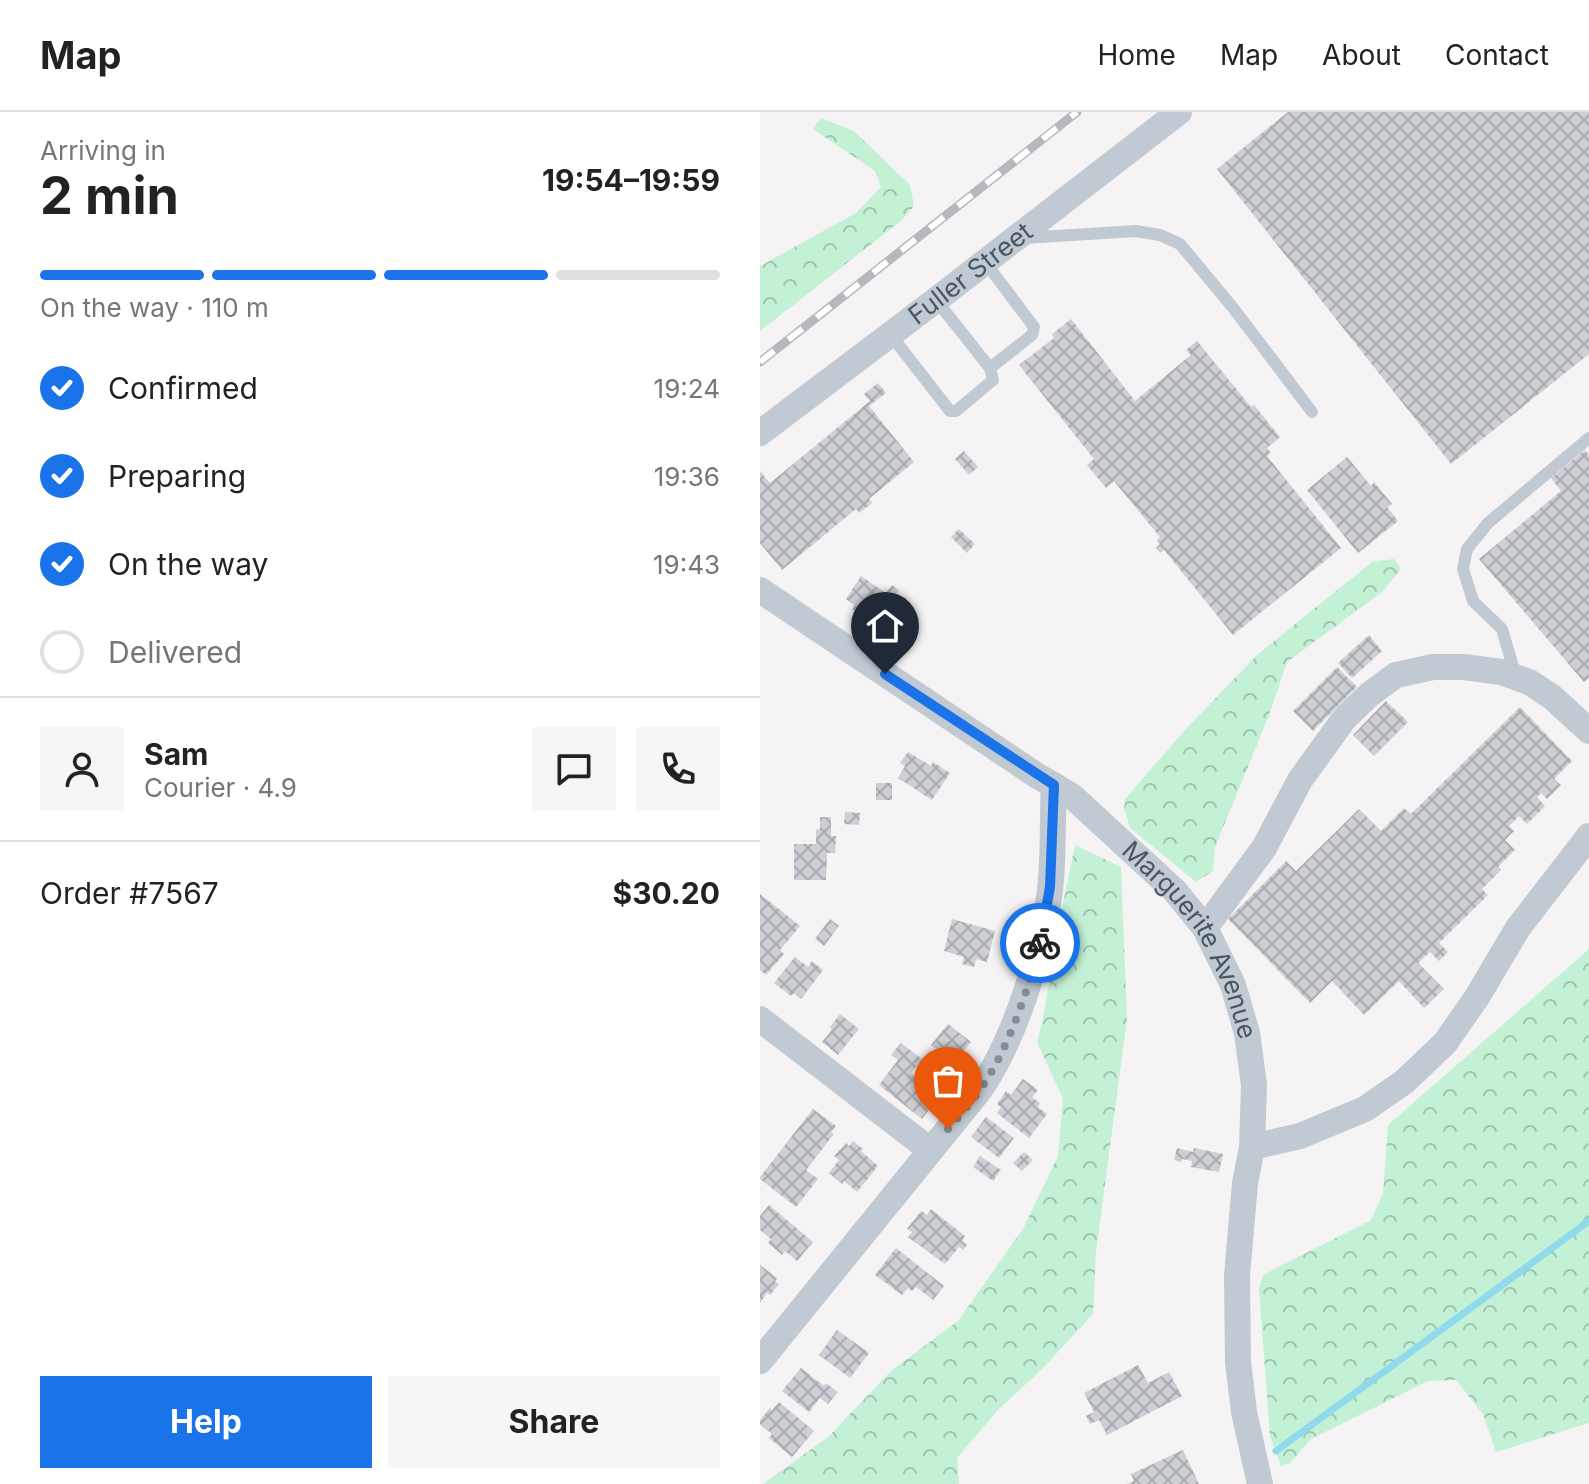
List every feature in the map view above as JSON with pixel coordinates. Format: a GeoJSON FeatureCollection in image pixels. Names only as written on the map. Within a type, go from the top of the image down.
{"type":"FeatureCollection","features":[{"type":"Feature","properties":{"kind":"street","name":"Fuller Street"},"geometry":{"type":"LineString","coordinates":[[760,433],[1179,112]]}},
{"type":"Feature","properties":{"kind":"street","name":"Marguerite Avenue"},"geometry":{"type":"LineString","coordinates":[[760,590],[1073,797],[1175,891],[1205,928],[1233,985],[1247,1033],[1254,1085],[1252,1147],[1245,1183],[1237,1276],[1238,1362],[1244,1412],[1260,1484]]}},
{"type":"Feature","properties":{"kind":"street"},"geometry":{"type":"LineString","coordinates":[[1205,928],[1264,848],[1300,780],[1344,719],[1396,675],[1433,667],[1501,672],[1529,682],[1552,697],[1589,731]]}},
{"type":"Feature","properties":{"kind":"street"},"geometry":{"type":"LineString","coordinates":[[764,1348],[985,1083],[1006,1041],[1029,979],[1048,901],[1054,785]]}},
{"type":"Feature","properties":{"kind":"street"},"geometry":{"type":"LineString","coordinates":[[1252,1147],[1300,1136],[1365,1109],[1404,1082],[1445,1043],[1518,928],[1589,836]]}},
{"type":"Feature","properties":{"kind":"street"},"geometry":{"type":"LineString","coordinates":[[760,1019],[930,1150]]}},
{"type":"Feature","properties":{"kind":"lane"},"geometry":{"type":"LineString","coordinates":[[1015,239],[1136,231],[1160,235],[1180,244],[1312,412]]}},
{"type":"Feature","properties":{"kind":"lane"},"geometry":{"type":"LineString","coordinates":[[985,262],[1034,327],[1032,335],[990,368]]}},
{"type":"Feature","properties":{"kind":"lane"},"geometry":{"type":"LineString","coordinates":[[890,334],[950,411],[956,411],[993,380],[990,368],[936,300]]}},
{"type":"Feature","properties":{"kind":"lane"},"geometry":{"type":"LineString","coordinates":[[1517,678],[1502,629],[1473,601],[1463,569],[1467,549],[1488,523],[1589,438]]}},
{"type":"Feature","properties":{"kind":"green space"},"geometry":{"type":"Polygon","coordinates":[[[821,118],[854,131],[910,185],[914,206],[902,220],[760,331],[760,266],[856,213],[881,187],[875,171],[813,129],[821,118]]]}},
{"type":"Feature","properties":{"kind":"green space"},"geometry":{"type":"Polygon","coordinates":[[[1394,559],[1401,569],[1382,592],[1287,662],[1268,718],[1215,847],[1213,871],[1196,882],[1130,828],[1124,809],[1125,799],[1257,655],[1372,562],[1394,559]]]}},
{"type":"Feature","properties":{"kind":"green space"},"geometry":{"type":"Polygon","coordinates":[[[1075,845],[1121,867],[1127,1019],[1096,1252],[1093,1314],[1043,1368],[997,1411],[957,1458],[959,1484],[763,1484],[828,1437],[892,1370],[958,1321],[1023,1229],[1058,1156],[1063,1099],[1037,1042],[1075,845]]]}},
{"type":"Feature","properties":{"kind":"green space"},"geometry":{"type":"Polygon","coordinates":[[[1589,949],[1589,1423],[1496,1452],[1483,1414],[1456,1380],[1428,1381],[1311,1439],[1290,1463],[1281,1466],[1270,1436],[1259,1289],[1263,1275],[1371,1220],[1383,1193],[1388,1125],[1589,949]]]}},
{"type":"Feature","properties":{"kind":"building"},"geometry":{"type":"Polygon","coordinates":[[[1288,112],[1589,112],[1589,354],[1451,464],[1217,169],[1288,112]]]}},
{"type":"Feature","properties":{"kind":"building"},"geometry":{"type":"Polygon","coordinates":[[[1071,319],[1135,401],[1191,355],[1186,350],[1197,341],[1280,437],[1267,448],[1271,453],[1267,456],[1341,548],[1233,635],[1164,550],[1160,553],[1156,548],[1160,537],[1114,481],[1106,488],[1087,465],[1094,459],[1019,365],[1054,338],[1052,334],[1071,319]]]}},
{"type":"Feature","properties":{"kind":"building"},"geometry":{"type":"Polygon","coordinates":[[[878,383],[886,393],[869,406],[914,462],[869,499],[872,503],[859,513],[856,509],[782,570],[760,543],[760,471],[770,483],[870,401],[864,394],[878,383]]]}},
{"type":"Feature","properties":{"kind":"building"},"geometry":{"type":"Polygon","coordinates":[[[1585,450],[1589,455],[1589,678],[1584,682],[1479,559],[1561,491],[1551,478],[1585,450]]]}},
{"type":"Feature","properties":{"kind":"building"},"geometry":{"type":"Polygon","coordinates":[[[964,451],[978,467],[969,475],[955,459],[964,451]]]}},
{"type":"Feature","properties":{"kind":"building"},"geometry":{"type":"Polygon","coordinates":[[[1347,457],[1371,486],[1374,482],[1392,504],[1387,507],[1398,521],[1358,553],[1307,490],[1347,457]]]}},
{"type":"Feature","properties":{"kind":"building"},"geometry":{"type":"Polygon","coordinates":[[[959,529],[975,544],[967,553],[951,537],[959,529]]]}},
{"type":"Feature","properties":{"kind":"building"},"geometry":{"type":"Polygon","coordinates":[[[861,576],[886,593],[892,585],[899,590],[891,602],[885,598],[872,618],[852,609],[855,605],[846,599],[861,576]]]}},
{"type":"Feature","properties":{"kind":"building"},"geometry":{"type":"Polygon","coordinates":[[[1369,635],[1382,651],[1352,678],[1338,663],[1369,635]]]}},
{"type":"Feature","properties":{"kind":"building"},"geometry":{"type":"Polygon","coordinates":[[[1337,667],[1357,687],[1313,731],[1293,711],[1337,667]]]}},
{"type":"Feature","properties":{"kind":"building"},"geometry":{"type":"Polygon","coordinates":[[[1386,701],[1408,722],[1374,756],[1353,735],[1386,701]]]}},
{"type":"Feature","properties":{"kind":"building"},"geometry":{"type":"Polygon","coordinates":[[[1520,707],[1572,761],[1554,779],[1561,785],[1547,799],[1541,793],[1537,797],[1545,806],[1527,824],[1519,816],[1509,826],[1514,831],[1505,840],[1515,850],[1482,889],[1488,895],[1439,943],[1448,952],[1439,961],[1430,952],[1418,963],[1444,989],[1424,1008],[1399,981],[1364,1015],[1332,981],[1310,1003],[1228,919],[1286,861],[1296,871],[1359,809],[1381,831],[1404,808],[1411,814],[1520,707]]]}},
{"type":"Feature","properties":{"kind":"building"},"geometry":{"type":"Polygon","coordinates":[[[908,752],[950,773],[932,800],[898,778],[905,766],[900,763],[908,752]]]}},
{"type":"Feature","properties":{"kind":"building"},"geometry":{"type":"Polygon","coordinates":[[[876,783],[892,783],[892,800],[876,800],[876,783]]]}},
{"type":"Feature","properties":{"kind":"building"},"geometry":{"type":"Polygon","coordinates":[[[845,812],[860,813],[859,825],[844,824],[845,812]]]}},
{"type":"Feature","properties":{"kind":"building"},"geometry":{"type":"Polygon","coordinates":[[[820,817],[831,817],[831,836],[836,836],[835,853],[827,853],[826,880],[794,880],[794,844],[816,844],[820,817]]]}},
{"type":"Feature","properties":{"kind":"building"},"geometry":{"type":"Polygon","coordinates":[[[760,894],[800,926],[780,950],[784,954],[766,975],[760,970],[760,894]]]}},
{"type":"Feature","properties":{"kind":"building"},"geometry":{"type":"Polygon","coordinates":[[[830,919],[839,926],[824,946],[815,939],[830,919]]]}},
{"type":"Feature","properties":{"kind":"building"},"geometry":{"type":"Polygon","coordinates":[[[952,919],[995,931],[987,962],[976,959],[974,967],[962,964],[964,957],[944,951],[952,919]]]}},
{"type":"Feature","properties":{"kind":"building"},"geometry":{"type":"Polygon","coordinates":[[[795,957],[808,967],[812,961],[823,970],[801,999],[794,993],[791,996],[774,983],[795,957]]]}},
{"type":"Feature","properties":{"kind":"building"},"geometry":{"type":"Polygon","coordinates":[[[840,1014],[859,1029],[838,1055],[822,1042],[840,1014]]]}},
{"type":"Feature","properties":{"kind":"building"},"geometry":{"type":"Polygon","coordinates":[[[948,1024],[971,1042],[954,1063],[931,1045],[948,1024]]]}},
{"type":"Feature","properties":{"kind":"building"},"geometry":{"type":"Polygon","coordinates":[[[901,1043],[922,1059],[911,1073],[940,1095],[922,1119],[879,1085],[898,1060],[891,1055],[901,1043]]]}},
{"type":"Feature","properties":{"kind":"building"},"geometry":{"type":"Polygon","coordinates":[[[1023,1079],[1038,1090],[1032,1097],[1047,1114],[1029,1138],[997,1113],[1001,1107],[997,1104],[1006,1091],[1011,1095],[1023,1079]]]}},
{"type":"Feature","properties":{"kind":"building"},"geometry":{"type":"Polygon","coordinates":[[[813,1109],[836,1126],[831,1132],[834,1134],[806,1170],[818,1179],[796,1207],[760,1177],[813,1109]]]}},
{"type":"Feature","properties":{"kind":"building"},"geometry":{"type":"Polygon","coordinates":[[[986,1117],[1014,1138],[999,1158],[971,1137],[986,1117]]]}},
{"type":"Feature","properties":{"kind":"building"},"geometry":{"type":"Polygon","coordinates":[[[853,1141],[878,1166],[857,1192],[829,1173],[839,1160],[834,1156],[846,1143],[849,1146],[853,1141]]]}},
{"type":"Feature","properties":{"kind":"building"},"geometry":{"type":"Polygon","coordinates":[[[1177,1148],[1223,1154],[1219,1172],[1191,1167],[1192,1161],[1174,1160],[1177,1148]]]}},
{"type":"Feature","properties":{"kind":"building"},"geometry":{"type":"Polygon","coordinates":[[[1024,1152],[1033,1160],[1022,1171],[1013,1163],[1024,1152]]]}},
{"type":"Feature","properties":{"kind":"building"},"geometry":{"type":"Polygon","coordinates":[[[980,1156],[1001,1170],[993,1181],[973,1167],[980,1156]]]}},
{"type":"Feature","properties":{"kind":"building"},"geometry":{"type":"Polygon","coordinates":[[[769,1205],[813,1242],[797,1261],[785,1251],[782,1255],[768,1243],[771,1239],[760,1230],[760,1216],[769,1205]]]}},
{"type":"Feature","properties":{"kind":"building"},"geometry":{"type":"Polygon","coordinates":[[[931,1209],[965,1236],[962,1241],[967,1245],[963,1250],[959,1247],[945,1264],[908,1237],[912,1232],[907,1229],[921,1211],[927,1215],[931,1209]]]}},
{"type":"Feature","properties":{"kind":"building"},"geometry":{"type":"Polygon","coordinates":[[[896,1248],[944,1286],[933,1300],[916,1287],[912,1291],[908,1288],[902,1295],[875,1275],[896,1248]]]}},
{"type":"Feature","properties":{"kind":"building"},"geometry":{"type":"Polygon","coordinates":[[[760,1265],[777,1278],[775,1282],[779,1284],[760,1303],[760,1265]]]}},
{"type":"Feature","properties":{"kind":"building"},"geometry":{"type":"Polygon","coordinates":[[[837,1330],[869,1353],[850,1378],[819,1355],[837,1330]]]}},
{"type":"Feature","properties":{"kind":"building"},"geometry":{"type":"Polygon","coordinates":[[[1138,1365],[1148,1383],[1169,1372],[1182,1396],[1107,1435],[1099,1420],[1090,1424],[1086,1416],[1094,1412],[1084,1393],[1138,1365]]]}},
{"type":"Feature","properties":{"kind":"building"},"geometry":{"type":"Polygon","coordinates":[[[801,1368],[824,1386],[826,1383],[838,1392],[828,1404],[820,1398],[809,1412],[782,1391],[801,1368]]]}},
{"type":"Feature","properties":{"kind":"building"},"geometry":{"type":"Polygon","coordinates":[[[779,1402],[814,1431],[792,1457],[769,1438],[772,1434],[760,1424],[770,1408],[772,1410],[779,1402]]]}},
{"type":"Feature","properties":{"kind":"building"},"geometry":{"type":"Polygon","coordinates":[[[1183,1450],[1199,1484],[1127,1484],[1134,1481],[1131,1474],[1183,1450]]]}},
{"type":"Feature","properties":{"kind":"waterway"},"geometry":{"type":"LineString","coordinates":[[1276,1451],[1589,1221]]}},
{"type":"Feature","properties":{"kind":"railway"},"geometry":{"type":"LineString","coordinates":[[760,362],[1077,112]]}},
{"type":"Feature","properties":{"kind":"way so far"},"geometry":{"type":"LineString","coordinates":[[948,1129],[985,1083],[1006,1041],[1040,943]]}},
{"type":"Feature","properties":{"kind":"route"},"geometry":{"type":"LineString","coordinates":[[885,674],[1054,785],[1050,887],[1040,943]]}}]}
